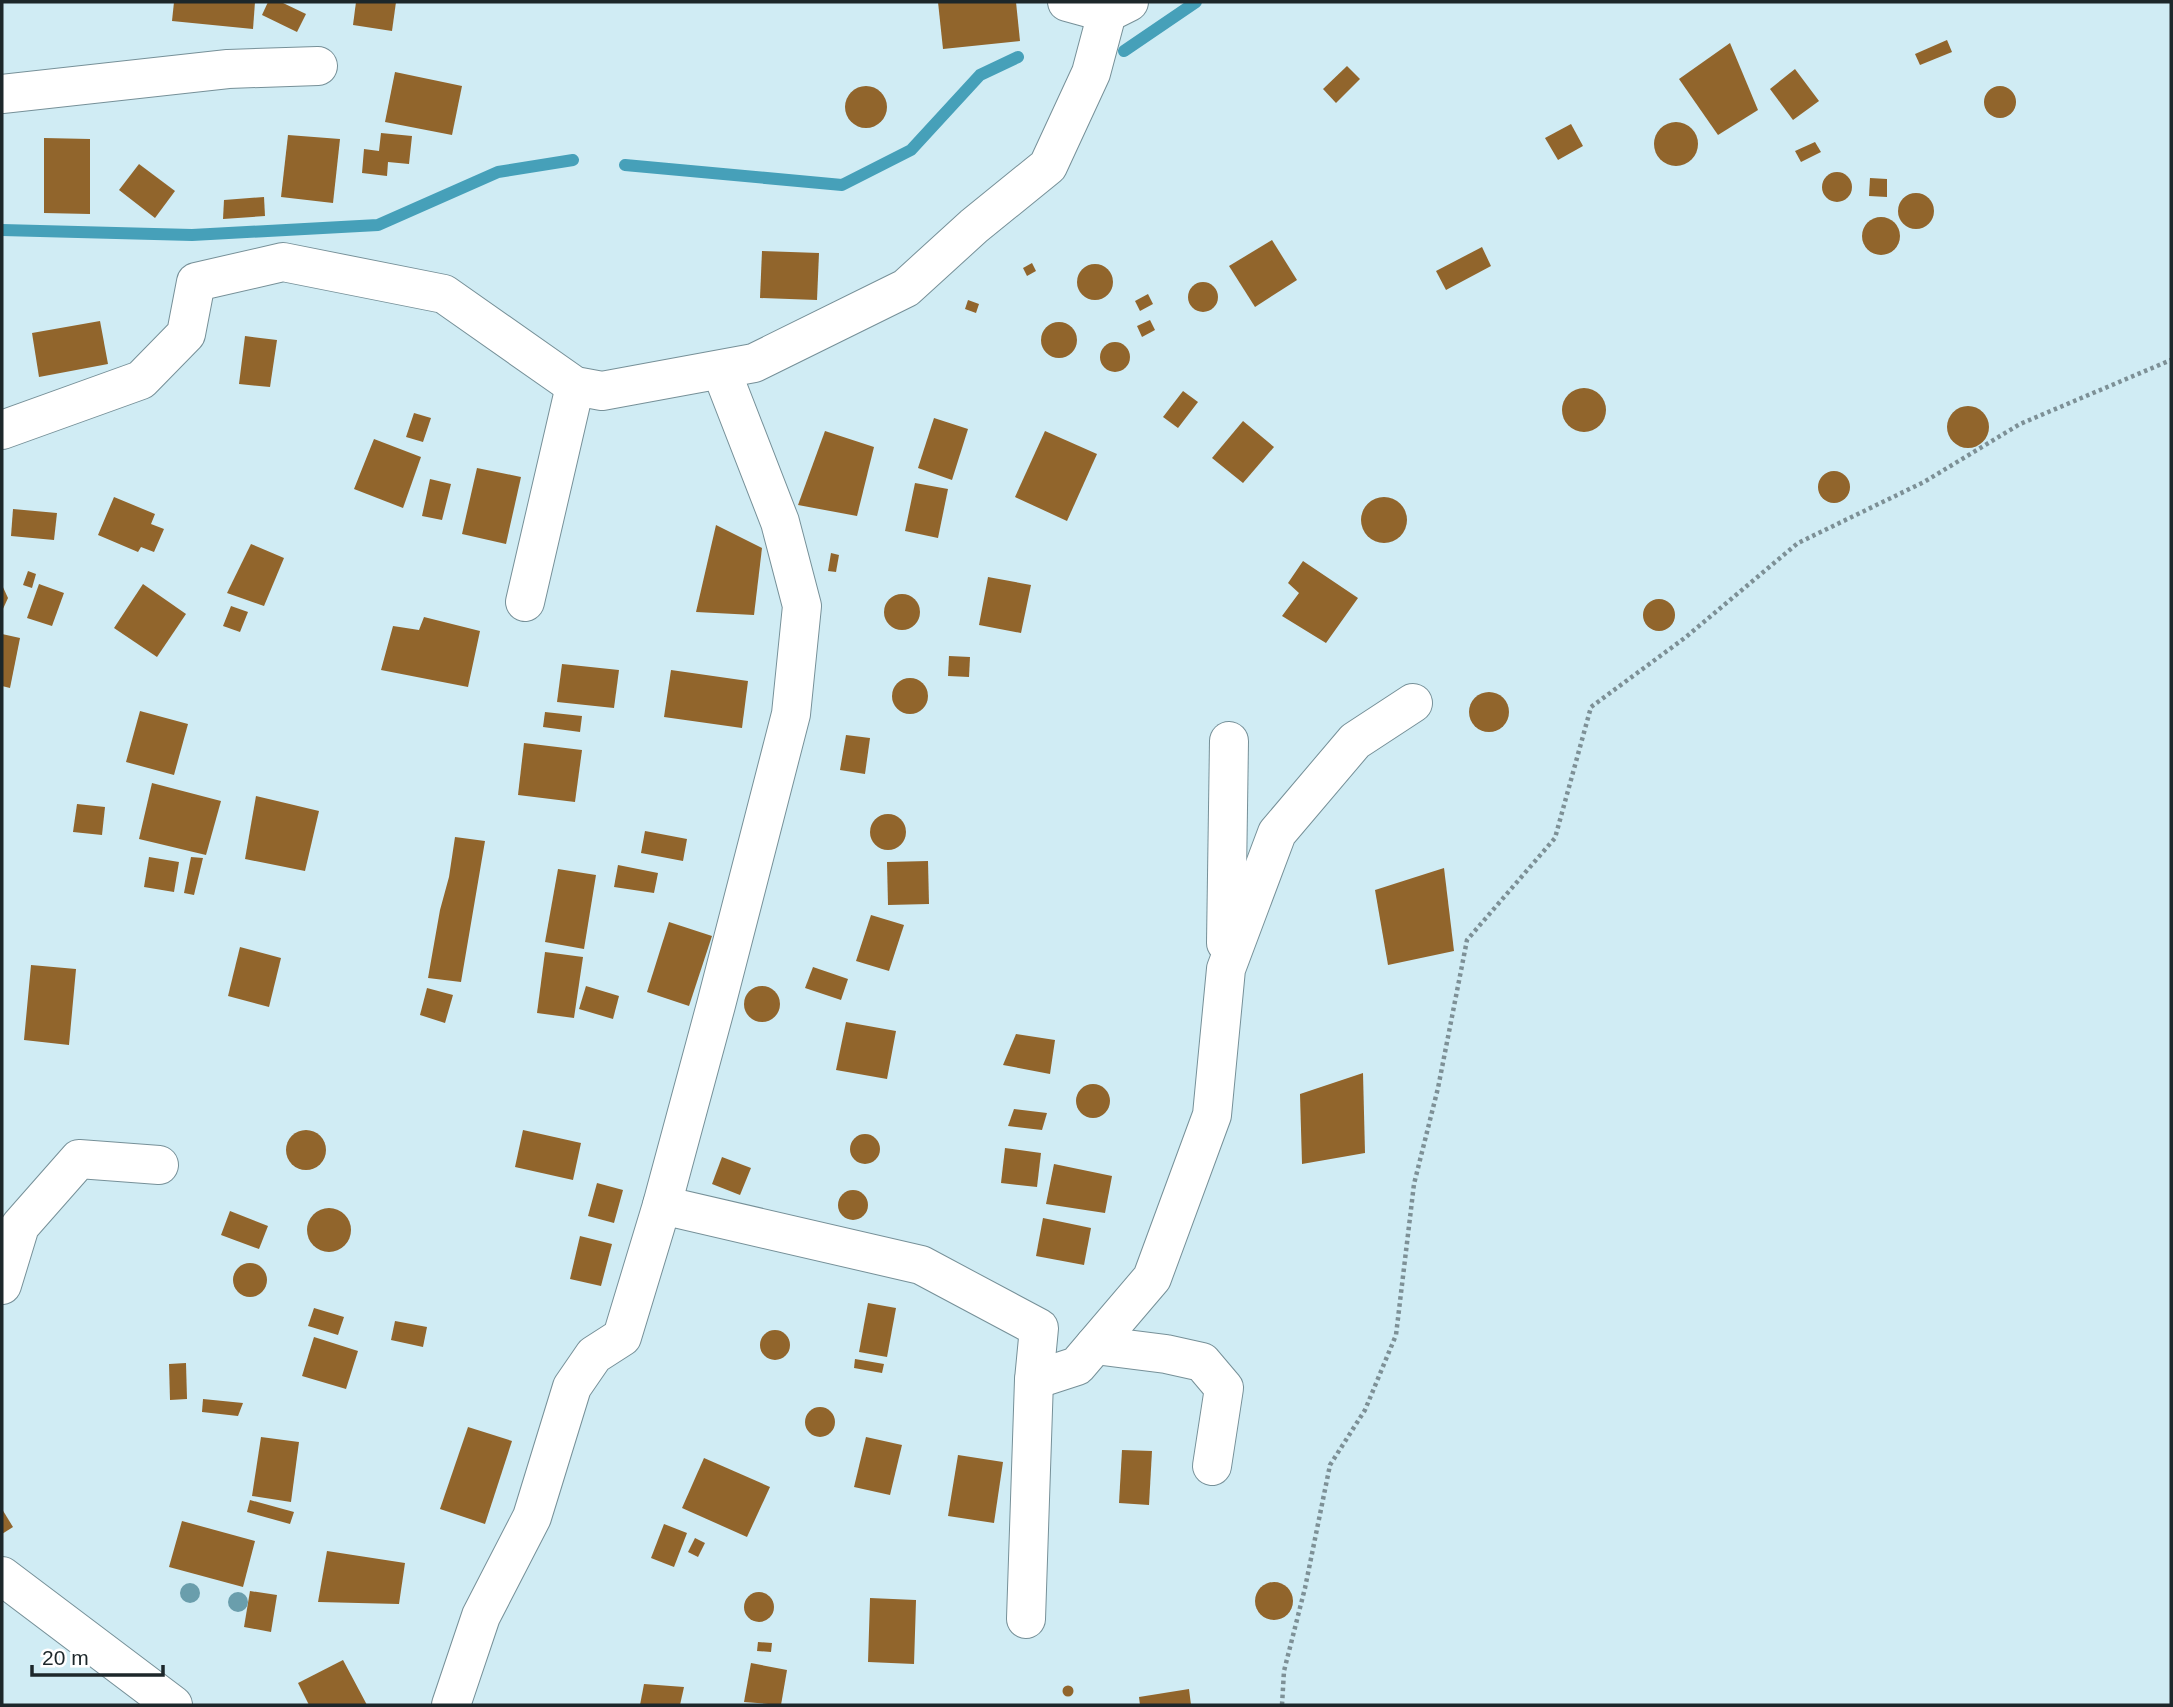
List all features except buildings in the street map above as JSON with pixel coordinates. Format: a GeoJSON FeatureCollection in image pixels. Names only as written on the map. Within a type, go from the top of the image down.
{"type":"FeatureCollection","features":[{"type":"Feature","properties":{"kind":"street"},"geometry":{"type":"LineString","coordinates":[[2,430],[141,380],[186,334],[195,282],[283,262],[444,294],[575,386],[602,391],[754,363],[906,288],[974,226],[1048,166],[1118,8],[1067,2]]}},
{"type":"Feature","properties":{"kind":"street"},"geometry":{"type":"LineString","coordinates":[[2,94],[228,69],[318,66]]}},
{"type":"Feature","properties":{"kind":"street"},"geometry":{"type":"LineString","coordinates":[[451,1705],[481,1616],[532,1517],[572,1387],[594,1355],[622,1337],[662,1205],[791,714],[802,606],[780,522],[721,370]]}},
{"type":"Feature","properties":{"kind":"street"},"geometry":{"type":"LineString","coordinates":[[525,601],[575,386]]}},
{"type":"Feature","properties":{"kind":"street"},"geometry":{"type":"LineString","coordinates":[[1226,969],[1277,832],[1355,741],[1413,703]]}},
{"type":"Feature","properties":{"kind":"street"},"geometry":{"type":"LineString","coordinates":[[1034,1380],[1077,1366],[1152,1278],[1212,1115],[1226,969],[1229,741]]}},
{"type":"Feature","properties":{"kind":"street"},"geometry":{"type":"LineString","coordinates":[[2,1285],[20,1226],[79,1159],[159,1165]]}},
{"type":"Feature","properties":{"kind":"street"},"geometry":{"type":"LineString","coordinates":[[662,1205],[921,1265],[1039,1328],[1034,1380],[1026,1619]]}},
{"type":"Feature","properties":{"kind":"street"},"geometry":{"type":"LineString","coordinates":[[1095,1345],[1166,1354],[1202,1362],[1224,1388],[1212,1466]]}},
{"type":"Feature","properties":{"kind":"street"},"geometry":{"type":"LineString","coordinates":[[2,1576],[173,1705]]}},
{"type":"Feature","properties":{"kind":"path"},"geometry":{"type":"LineString","coordinates":[[1282,1705],[1284,1671],[1305,1588],[1330,1465],[1365,1410],[1396,1335],[1414,1184],[1438,1088],[1467,940],[1555,838],[1591,707],[1686,637],[1798,543],[1924,482],[2020,424],[2171,360]]}},
{"type":"Feature","properties":{"kind":"waterway"},"geometry":{"type":"LineString","coordinates":[[1124,51],[1196,2]]}},
{"type":"Feature","properties":{"kind":"waterway"},"geometry":{"type":"LineString","coordinates":[[625,165],[842,185],[911,150],[980,75],[1018,57]]}},
{"type":"Feature","properties":{"kind":"waterway"},"geometry":{"type":"LineString","coordinates":[[2,230],[192,235],[378,225],[498,172],[573,160]]}}]}
